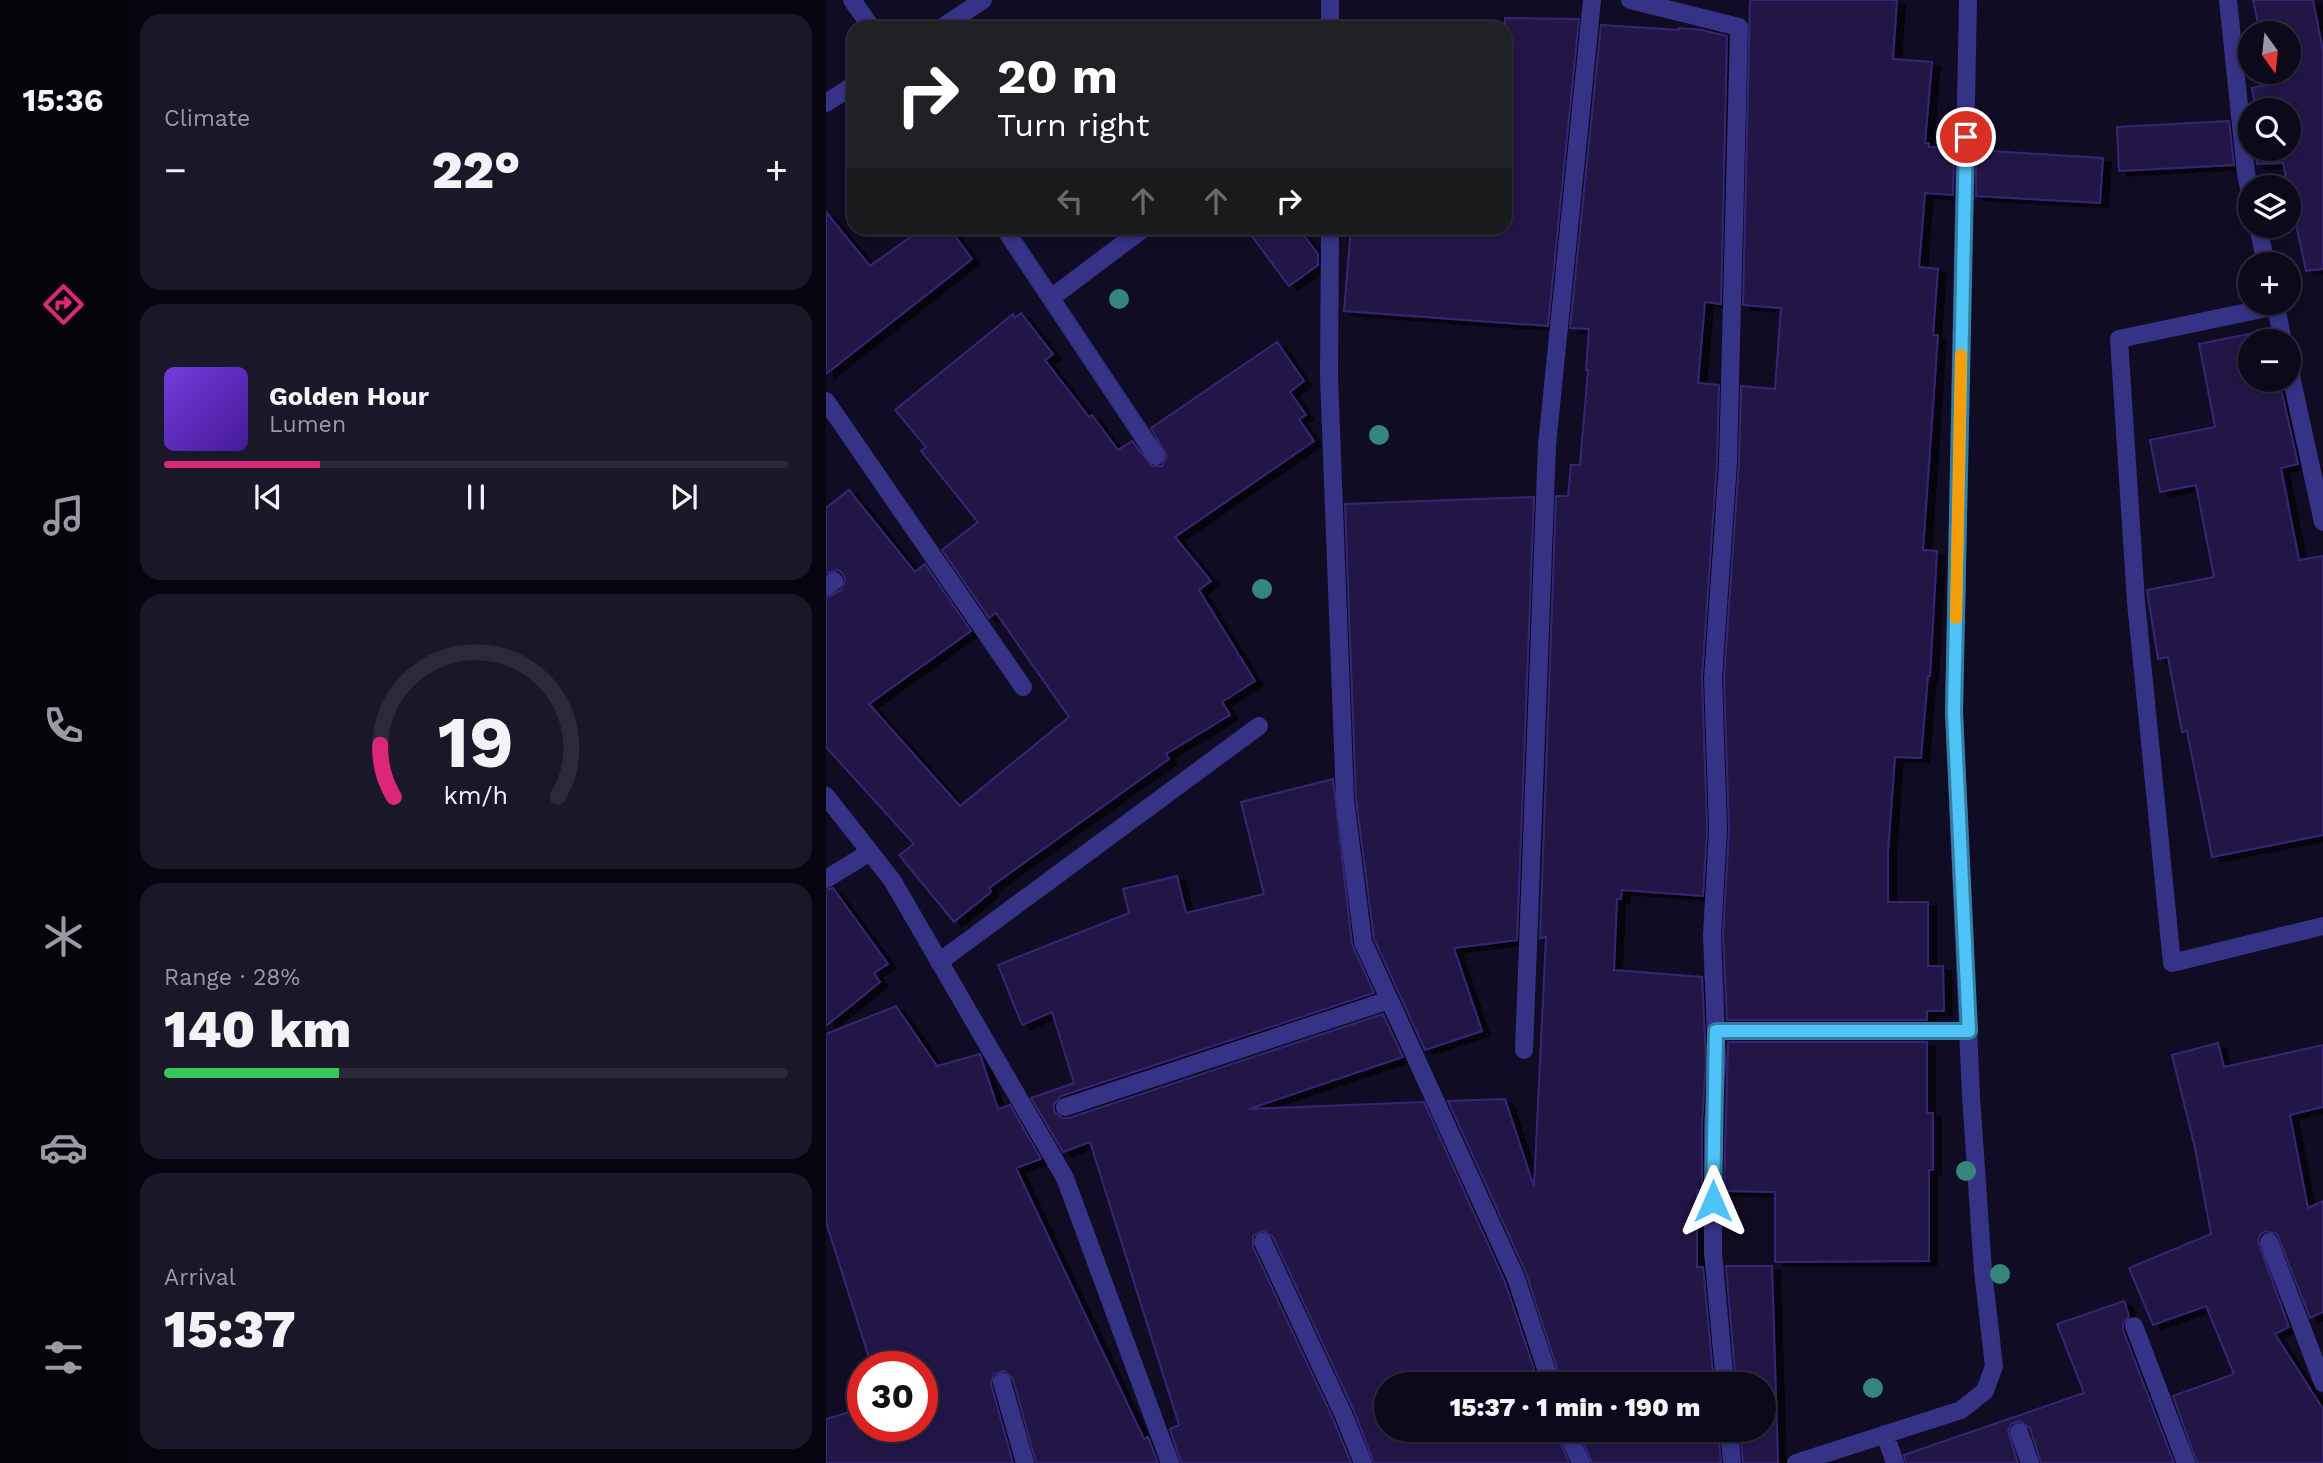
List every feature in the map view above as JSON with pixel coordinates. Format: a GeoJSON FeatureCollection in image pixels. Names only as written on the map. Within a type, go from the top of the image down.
{"type":"FeatureCollection","features":[{"type":"Feature","properties":{"kind":"street"},"geometry":{"type":"LineString","coordinates":[[852,0],[867,21]]}},
{"type":"Feature","properties":{"kind":"street"},"geometry":{"type":"LineString","coordinates":[[952,21],[984,0]]}},
{"type":"Feature","properties":{"kind":"street"},"geometry":{"type":"LineString","coordinates":[[1330,0],[1330,21]]}},
{"type":"Feature","properties":{"kind":"street"},"geometry":{"type":"LineString","coordinates":[[1524,1050],[1547,445],[1592,0]]}},
{"type":"Feature","properties":{"kind":"street"},"geometry":{"type":"LineString","coordinates":[[1630,0],[1739,27],[1728,462],[1713,678],[1718,830],[1712,935],[1717,1060],[1713,1124],[1713,1252],[1724,1372]]}},
{"type":"Feature","properties":{"kind":"street"},"geometry":{"type":"LineString","coordinates":[[1796,1463],[1961,1410],[1985,1391],[1994,1366],[1983,1271],[1954,712],[1968,0]]}},
{"type":"Feature","properties":{"kind":"street"},"geometry":{"type":"LineString","coordinates":[[2228,0],[2246,175]]}},
{"type":"Feature","properties":{"kind":"street"},"geometry":{"type":"LineString","coordinates":[[826,103],[847,90]]}},
{"type":"Feature","properties":{"kind":"street"},"geometry":{"type":"LineString","coordinates":[[1009,235],[1156,456]]}},
{"type":"Feature","properties":{"kind":"street"},"geometry":{"type":"LineString","coordinates":[[1051,298],[1135,235]]}},
{"type":"Feature","properties":{"kind":"street"},"geometry":{"type":"LineString","coordinates":[[1329,235],[1329,376],[1345,800],[1363,942],[1516,1278],[1547,1372]]}},
{"type":"Feature","properties":{"kind":"street"},"geometry":{"type":"LineString","coordinates":[[2238,312],[2119,339],[2136,601],[2172,963],[2323,926]]}},
{"type":"Feature","properties":{"kind":"street"},"geometry":{"type":"LineString","coordinates":[[2294,392],[2323,522]]}},
{"type":"Feature","properties":{"kind":"street"},"geometry":{"type":"LineString","coordinates":[[826,401],[1023,687]]}},
{"type":"Feature","properties":{"kind":"street"},"geometry":{"type":"LineString","coordinates":[[939,962],[1259,726]]}},
{"type":"Feature","properties":{"kind":"street"},"geometry":{"type":"LineString","coordinates":[[826,796],[892,880],[1065,1178],[1170,1463]]}},
{"type":"Feature","properties":{"kind":"street"},"geometry":{"type":"LineString","coordinates":[[826,879],[870,852]]}},
{"type":"Feature","properties":{"kind":"street"},"geometry":{"type":"LineString","coordinates":[[1065,1107],[1390,1000]]}},
{"type":"Feature","properties":{"kind":"street"},"geometry":{"type":"LineString","coordinates":[[1716,1031],[1969,1031]]}},
{"type":"Feature","properties":{"kind":"street"},"geometry":{"type":"LineString","coordinates":[[2269,1241],[2323,1383]]}},
{"type":"Feature","properties":{"kind":"street"},"geometry":{"type":"LineString","coordinates":[[1263,1242],[1363,1463]]}},
{"type":"Feature","properties":{"kind":"street"},"geometry":{"type":"LineString","coordinates":[[2134,1326],[2186,1463]]}},
{"type":"Feature","properties":{"kind":"street"},"geometry":{"type":"LineString","coordinates":[[1002,1381],[1025,1463]]}},
{"type":"Feature","properties":{"kind":"street"},"geometry":{"type":"LineString","coordinates":[[2019,1432],[2030,1463]]}},
{"type":"Feature","properties":{"kind":"street"},"geometry":{"type":"LineString","coordinates":[[1885,1434],[1895,1463]]}},
{"type":"Feature","properties":{"kind":"street"},"geometry":{"type":"LineString","coordinates":[[1571,1442],[1581,1463]]}},
{"type":"Feature","properties":{"kind":"street"},"geometry":{"type":"LineString","coordinates":[[1730,1442],[1732,1463]]}},
{"type":"Feature","properties":{"kind":"building"},"geometry":{"type":"Polygon","coordinates":[[[1750,0],[1897,0],[1893,59],[1932,62],[1925,143],[1929,143],[1929,147],[1954,148],[1953,195],[1925,193],[1919,267],[1938,269],[1933,335],[1938,335],[1923,550],[1937,551],[1930,676],[1921,758],[1895,757],[1888,852],[1888,902],[1928,902],[1928,966],[1943,966],[1944,1011],[1927,1011],[1927,1020],[1727,1020],[1723,935],[1729,830],[1724,678],[1739,462],[1741,386],[1775,389],[1781,308],[1743,305],[1750,0]]]}},
{"type":"Feature","properties":{"kind":"building"},"geometry":{"type":"Polygon","coordinates":[[[2253,0],[2313,0],[2323,51],[2323,269],[2306,271],[2299,238],[2301,175],[2286,175],[2283,163],[2257,164],[2257,161],[2301,161],[2301,98],[2254,98],[2252,88],[2270,84],[2301,84],[2301,21],[2257,21],[2253,0]]]}},
{"type":"Feature","properties":{"kind":"building"},"geometry":{"type":"Polygon","coordinates":[[[1505,18],[1579,19],[1548,326],[1344,311],[1350,235],[1512,235],[1512,21],[1505,21],[1505,18]]]}},
{"type":"Feature","properties":{"kind":"building"},"geometry":{"type":"Polygon","coordinates":[[[1601,25],[1702,30],[1727,36],[1721,304],[1705,302],[1698,383],[1719,385],[1717,461],[1702,677],[1707,830],[1703,896],[1622,890],[1621,899],[1617,899],[1614,970],[1702,977],[1706,1061],[1702,1190],[1697,1190],[1697,1267],[1703,1267],[1713,1372],[1558,1372],[1526,1273],[1448,1101],[1505,1099],[1534,1187],[1546,937],[1540,938],[1556,496],[1568,496],[1571,465],[1580,465],[1588,370],[1589,329],[1570,328],[1601,25]]]}},
{"type":"Feature","properties":{"kind":"building"},"geometry":{"type":"Polygon","coordinates":[[[2229,121],[2234,165],[2119,171],[2117,127],[2229,121]]]}},
{"type":"Feature","properties":{"kind":"building"},"geometry":{"type":"Polygon","coordinates":[[[1976,150],[2103,158],[2100,203],[1976,196],[1976,150]]]}},
{"type":"Feature","properties":{"kind":"building"},"geometry":{"type":"Polygon","coordinates":[[[826,212],[870,266],[913,235],[954,235],[972,259],[826,374],[826,212]]]}},
{"type":"Feature","properties":{"kind":"building"},"geometry":{"type":"Polygon","coordinates":[[[1251,235],[1303,235],[1318,254],[1318,265],[1289,286],[1251,235]]]}},
{"type":"Feature","properties":{"kind":"building"},"geometry":{"type":"Polygon","coordinates":[[[1021,313],[1053,354],[1045,360],[1089,417],[1092,415],[1118,450],[1132,441],[1152,466],[1162,466],[1167,456],[1151,428],[1277,342],[1304,381],[1290,392],[1306,415],[1299,419],[1314,441],[1175,537],[1211,581],[1199,590],[1255,681],[1222,702],[1230,715],[1166,754],[1169,759],[989,888],[991,892],[954,922],[899,855],[914,844],[826,747],[826,598],[841,590],[845,580],[838,570],[826,573],[826,508],[849,490],[915,572],[925,564],[971,631],[869,704],[960,806],[1069,717],[996,613],[989,618],[942,550],[978,522],[921,451],[926,447],[895,410],[1013,314],[1015,318],[1021,313]]]}},
{"type":"Feature","properties":{"kind":"building"},"geometry":{"type":"Polygon","coordinates":[[[2238,336],[2238,392],[2282,392],[2298,464],[2281,468],[2299,560],[2323,556],[2323,835],[2212,857],[2187,731],[2182,732],[2168,657],[2158,659],[2147,590],[2214,577],[2196,485],[2160,492],[2150,440],[2215,427],[2199,344],[2238,336]]]}},
{"type":"Feature","properties":{"kind":"building"},"geometry":{"type":"Polygon","coordinates":[[[1534,497],[1517,940],[1454,948],[1482,1031],[1425,1050],[1374,939],[1356,799],[1345,504],[1534,497]]]}},
{"type":"Feature","properties":{"kind":"building"},"geometry":{"type":"Polygon","coordinates":[[[1333,779],[1352,944],[1374,993],[1061,1096],[1054,1104],[1054,1111],[1062,1118],[1069,1118],[1383,1014],[1403,1057],[1249,1109],[1424,1102],[1505,1282],[1535,1372],[1374,1372],[1374,1442],[1560,1442],[1569,1463],[1374,1463],[1354,1411],[1273,1237],[1263,1231],[1253,1236],[1253,1247],[1351,1463],[1181,1463],[1170,1429],[1179,1425],[1090,1142],[1063,1152],[1031,1098],[1074,1083],[1052,1012],[1022,1025],[998,965],[1129,913],[1123,889],[1177,876],[1186,913],[1264,894],[1241,802],[1333,779]]]}},
{"type":"Feature","properties":{"kind":"building"},"geometry":{"type":"Polygon","coordinates":[[[833,888],[888,964],[874,973],[880,982],[826,1026],[826,890],[833,888]]]}},
{"type":"Feature","properties":{"kind":"building"},"geometry":{"type":"Polygon","coordinates":[[[896,1006],[937,1066],[980,1054],[998,1109],[1010,1105],[1041,1159],[1016,1168],[1144,1439],[1148,1437],[1158,1463],[1036,1463],[1013,1379],[1004,1371],[994,1374],[991,1384],[1013,1463],[826,1463],[826,1419],[847,1413],[847,1442],[938,1442],[938,1351],[867,1351],[826,1222],[826,1034],[896,1006]]]}},
{"type":"Feature","properties":{"kind":"building"},"geometry":{"type":"Polygon","coordinates":[[[1728,1042],[1927,1042],[1927,1113],[1933,1113],[1933,1170],[1929,1170],[1929,1261],[1775,1262],[1775,1192],[1724,1191],[1728,1042]]]}},
{"type":"Feature","properties":{"kind":"building"},"geometry":{"type":"Polygon","coordinates":[[[2218,1043],[2224,1067],[2323,1045],[2323,1107],[2290,1115],[2308,1208],[2323,1201],[2323,1312],[2310,1318],[2277,1234],[2266,1231],[2260,1235],[2258,1241],[2289,1327],[2275,1334],[2323,1409],[2323,1463],[2197,1463],[2173,1396],[2234,1374],[2206,1306],[2153,1325],[2129,1268],[2211,1234],[2195,1148],[2172,1055],[2218,1043]]]}},
{"type":"Feature","properties":{"kind":"building"},"geometry":{"type":"Polygon","coordinates":[[[1726,1266],[1772,1266],[1775,1372],[1735,1372],[1726,1266]]]}},
{"type":"Feature","properties":{"kind":"building"},"geometry":{"type":"Polygon","coordinates":[[[2124,1301],[2129,1316],[2123,1324],[2123,1330],[2174,1463],[2041,1463],[2030,1428],[2020,1421],[2011,1424],[2008,1431],[2018,1463],[1906,1463],[1904,1455],[2084,1393],[2057,1324],[2124,1301]]]}},
{"type":"Feature","properties":{"kind":"building"},"geometry":{"type":"Polygon","coordinates":[[[1776,1397],[1778,1463],[1743,1463],[1741,1442],[1776,1442],[1776,1397]]]}},
{"type":"Feature","properties":{"kind":"building"},"geometry":{"type":"Polygon","coordinates":[[[1583,1442],[1719,1442],[1721,1463],[1592,1463],[1583,1442]]]}},
{"type":"Feature","properties":{"kind":"slow traffic"},"geometry":{"type":"LineString","coordinates":[[1956,618],[1961,355]]}},
{"type":"Feature","properties":{"kind":"route"},"geometry":{"type":"LineString","coordinates":[[1713,1201],[1716,1031],[1969,1031],[1954,712],[1966,137]]}}]}
